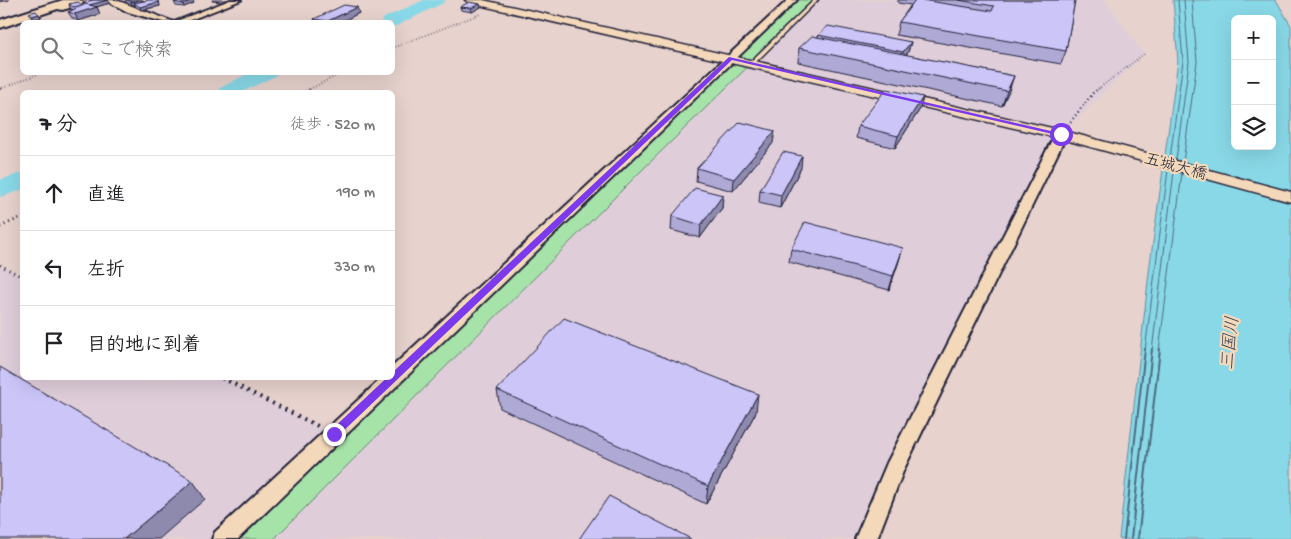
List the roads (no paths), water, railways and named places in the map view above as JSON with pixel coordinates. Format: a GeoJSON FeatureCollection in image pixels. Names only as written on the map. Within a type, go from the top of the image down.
{"type":"FeatureCollection","features":[{"type":"Feature","properties":{"kind":"main road"},"geometry":{"type":"LineString","coordinates":[[0,24],[75,0]]}},
{"type":"Feature","properties":{"kind":"street"},"geometry":{"type":"LineString","coordinates":[[54,7],[62,8],[95,0]]}},
{"type":"Feature","properties":{"kind":"street"},"geometry":{"type":"LineString","coordinates":[[109,0],[131,10],[164,20]]}},
{"type":"Feature","properties":{"kind":"street"},"geometry":{"type":"LineString","coordinates":[[183,20],[237,0]]}},
{"type":"Feature","properties":{"kind":"street","name":"五城大橋"},"geometry":{"type":"LineString","coordinates":[[471,0],[1061,134],[1291,197]]}},
{"type":"Feature","properties":{"kind":"street"},"geometry":{"type":"LineString","coordinates":[[395,376],[792,0]]}},
{"type":"Feature","properties":{"kind":"street"},"geometry":{"type":"LineString","coordinates":[[866,539],[894,469],[1061,134]]}},
{"type":"Feature","properties":{"kind":"street"},"geometry":{"type":"LineString","coordinates":[[223,539],[391,380]]}},
{"type":"Feature","properties":{"kind":"lane"},"geometry":{"type":"LineString","coordinates":[[752,64],[816,0]]}},
{"type":"Feature","properties":{"kind":"water","name":"三国川"},"geometry":{"type":"Polygon","coordinates":[[[1173,0],[1276,0],[1291,26],[1291,539],[1119,539],[1150,264],[1178,61],[1173,0]]]}},
{"type":"Feature","properties":{"kind":"waterway"},"geometry":{"type":"LineString","coordinates":[[394,20],[437,0]]}},
{"type":"Feature","properties":{"kind":"waterway"},"geometry":{"type":"LineString","coordinates":[[231,90],[262,75]]}},
{"type":"Feature","properties":{"kind":"waterway"},"geometry":{"type":"LineString","coordinates":[[0,189],[20,182]]}}]}
